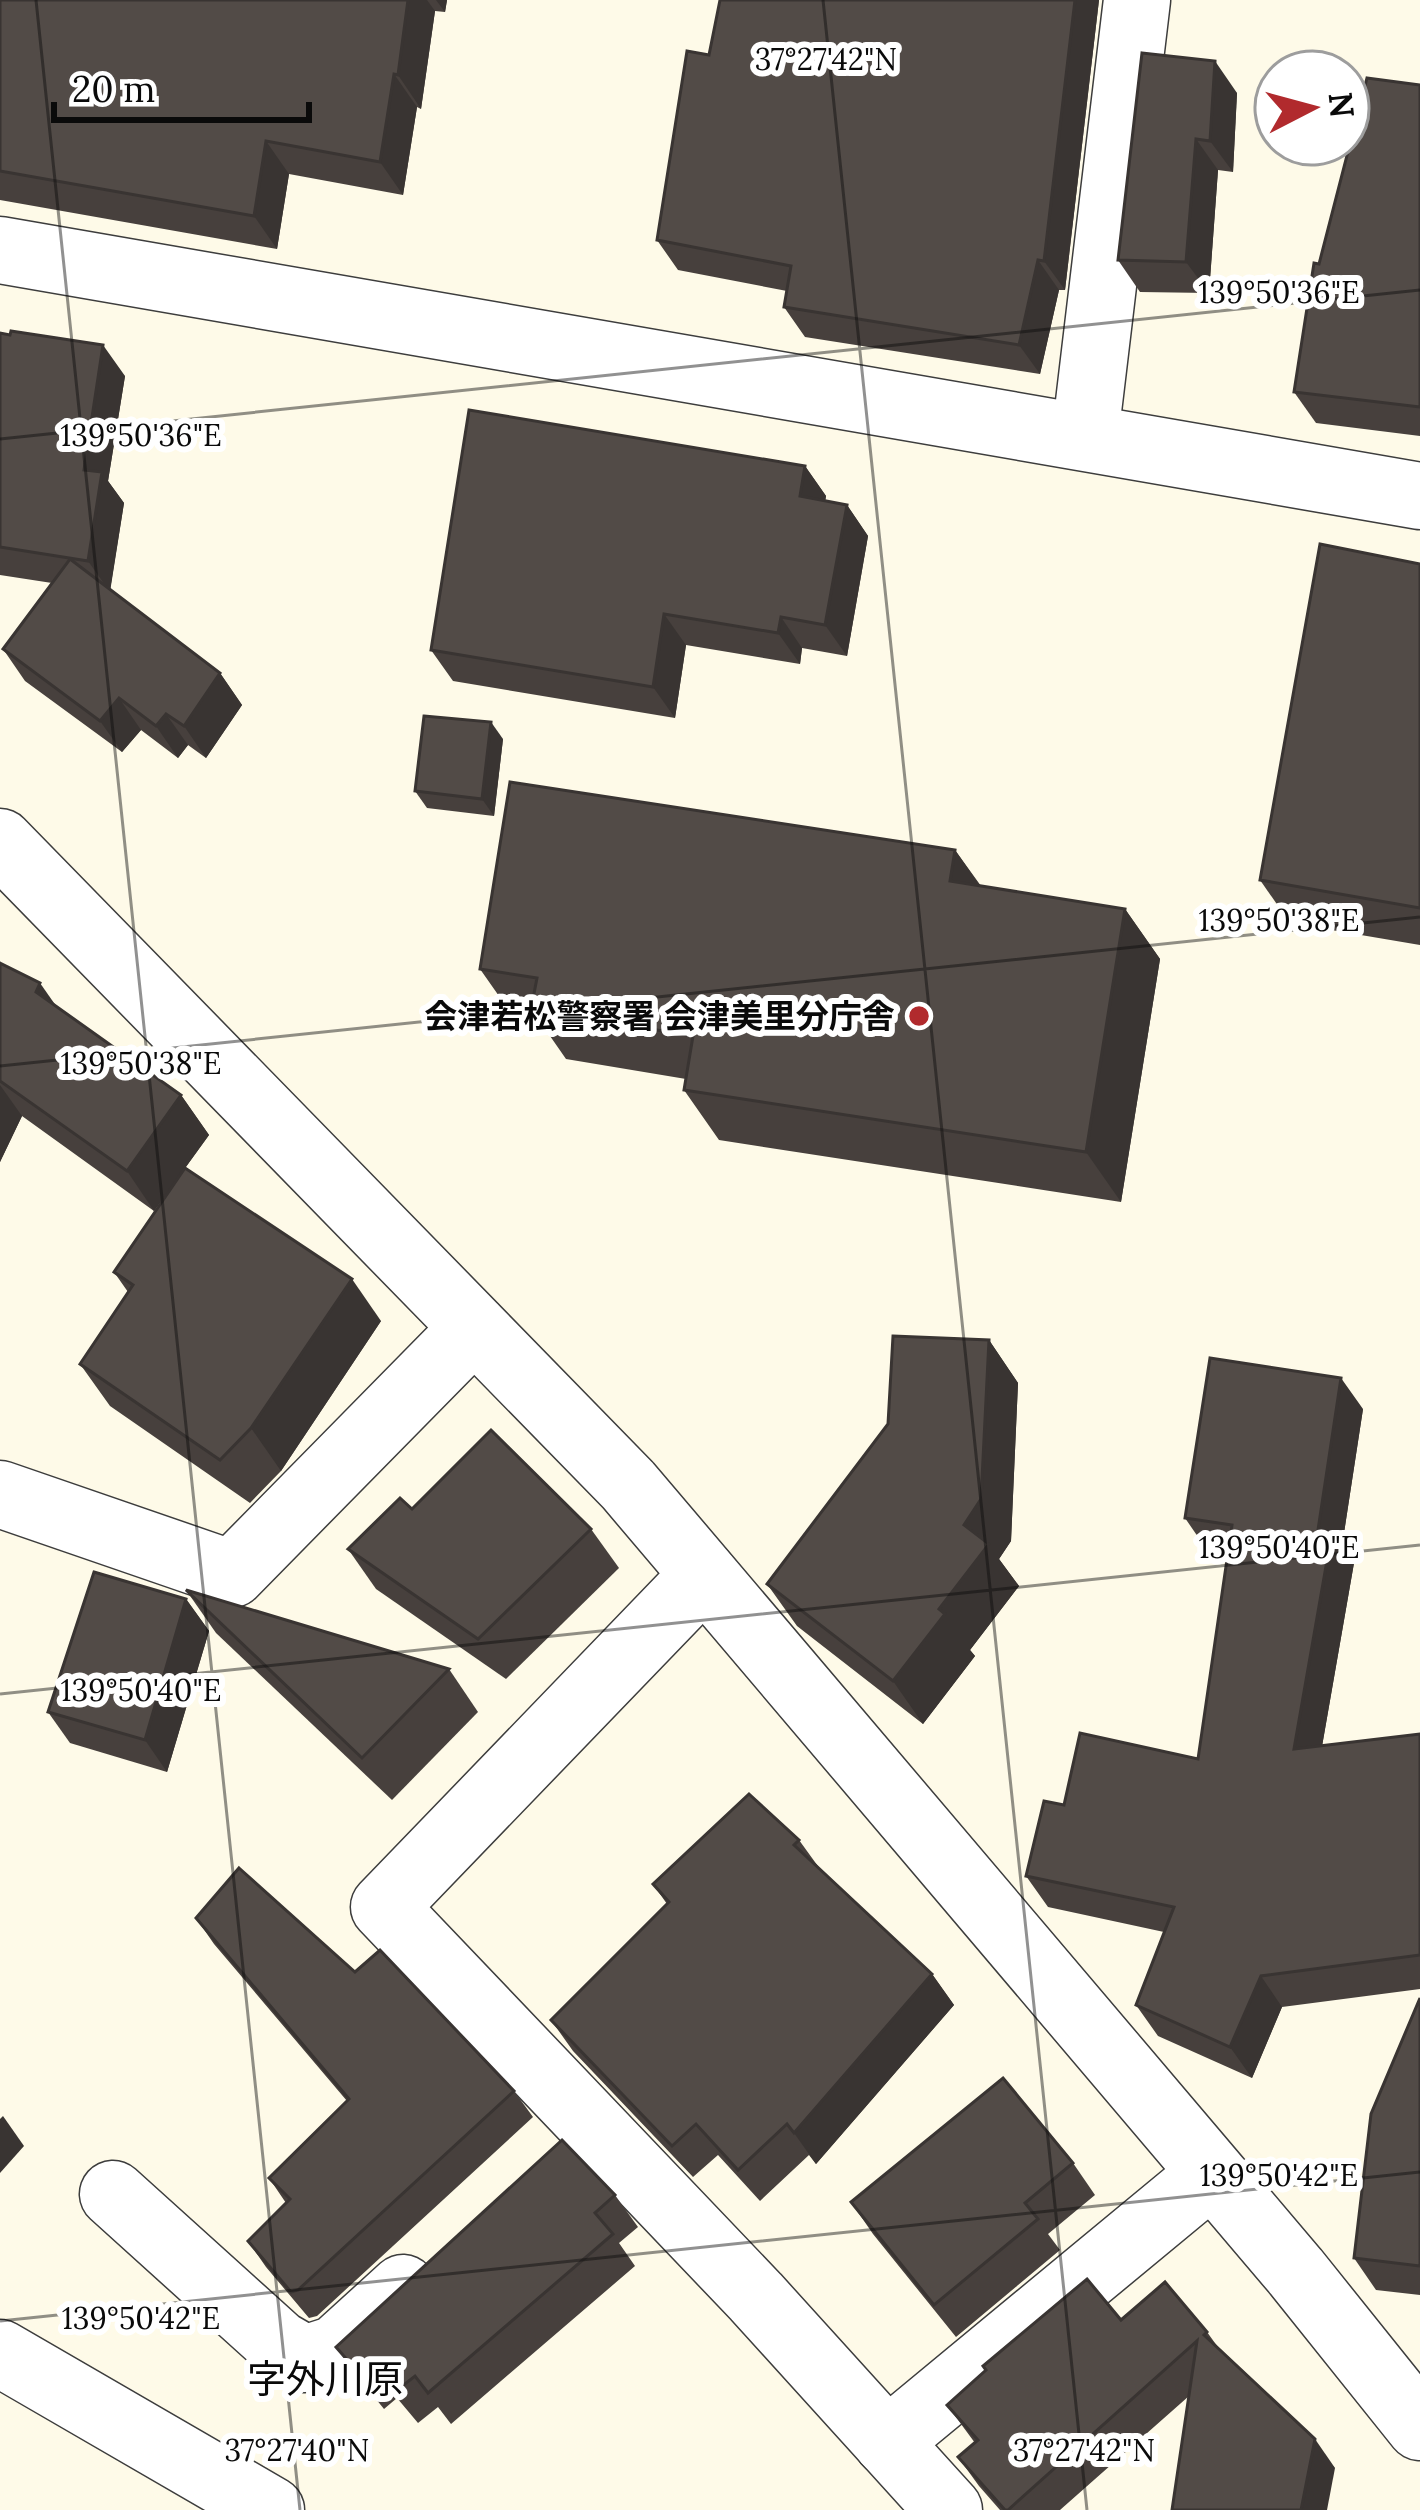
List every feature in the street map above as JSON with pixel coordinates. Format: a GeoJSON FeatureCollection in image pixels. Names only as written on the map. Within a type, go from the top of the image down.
{"type":"FeatureCollection","features":[{"type":"Feature","properties":{"kind":"street"},"geometry":{"type":"LineString","coordinates":[[1085,436],[1137,0]]}},
{"type":"Feature","properties":{"kind":"street"},"geometry":{"type":"LineString","coordinates":[[0,250],[1420,496]]}},
{"type":"Feature","properties":{"kind":"street"},"geometry":{"type":"LineString","coordinates":[[0,842],[628,1485],[1420,2427]]}},
{"type":"Feature","properties":{"kind":"street"},"geometry":{"type":"LineString","coordinates":[[0,1494],[232,1574],[474,1328]]}},
{"type":"Feature","properties":{"kind":"street"},"geometry":{"type":"LineString","coordinates":[[704,1575],[383,1907],[587,2118],[949,2510]]}},
{"type":"Feature","properties":{"kind":"street"},"geometry":{"type":"LineString","coordinates":[[537,2164],[587,2118]]}},
{"type":"Feature","properties":{"kind":"street"},"geometry":{"type":"LineString","coordinates":[[887,2441],[1211,2174]]}},
{"type":"Feature","properties":{"kind":"street"},"geometry":{"type":"LineString","coordinates":[[113,2194],[279,2344],[305,2359],[337,2349],[453,2242]]}},
{"type":"Feature","properties":{"kind":"street"},"geometry":{"type":"LineString","coordinates":[[0,2353],[271,2510]]}},
{"type":"Feature","properties":{"kind":"building"},"geometry":{"type":"Polygon","coordinates":[[[0,0],[408,0],[380,162],[266,141],[254,216],[0,171],[0,0]]]}},
{"type":"Feature","properties":{"kind":"building"},"geometry":{"type":"Polygon","coordinates":[[[720,0],[1075,0],[1044,261],[1038,260],[1019,345],[784,307],[791,266],[657,240],[687,51],[709,55],[720,0]]]}},
{"type":"Feature","properties":{"kind":"building"},"geometry":{"type":"Polygon","coordinates":[[[1142,53],[1215,61],[1210,141],[1196,139],[1186,262],[1118,260],[1142,53]]]}},
{"type":"Feature","properties":{"kind":"building"},"geometry":{"type":"Polygon","coordinates":[[[1372,79],[1420,85],[1420,407],[1294,392],[1314,263],[1319,264],[1344,168],[1372,168],[1372,79]]]}},
{"type":"Feature","properties":{"kind":"building"},"geometry":{"type":"Polygon","coordinates":[[[11,331],[103,345],[84,470],[102,472],[88,561],[0,547],[0,333],[10,335],[11,331]]]}},
{"type":"Feature","properties":{"kind":"building"},"geometry":{"type":"Polygon","coordinates":[[[469,410],[805,466],[800,496],[847,505],[825,625],[781,617],[778,633],[664,614],[653,687],[431,650],[469,410]]]}},
{"type":"Feature","properties":{"kind":"building"},"geometry":{"type":"Polygon","coordinates":[[[1320,544],[1420,564],[1420,908],[1260,880],[1320,544]]]}},
{"type":"Feature","properties":{"kind":"building"},"geometry":{"type":"Polygon","coordinates":[[[70,559],[220,673],[184,726],[166,714],[156,726],[119,698],[100,721],[3,649],[70,559]]]}},
{"type":"Feature","properties":{"kind":"building"},"geometry":{"type":"Polygon","coordinates":[[[424,716],[491,722],[482,799],[415,791],[424,716]]]}},
{"type":"Feature","properties":{"kind":"building"},"geometry":{"type":"Polygon","coordinates":[[[510,782],[955,850],[950,881],[1125,909],[1086,1152],[684,1090],[693,1036],[531,1009],[537,978],[480,969],[510,782]]]}},
{"type":"Feature","properties":{"kind":"building"},"geometry":{"type":"Polygon","coordinates":[[[0,963],[40,983],[36,992],[181,1095],[127,1171],[0,1081],[0,963]]]}},
{"type":"Feature","properties":{"kind":"building"},"geometry":{"type":"Polygon","coordinates":[[[185,1168],[352,1279],[251,1428],[220,1460],[80,1364],[133,1285],[114,1272],[185,1168]]]}},
{"type":"Feature","properties":{"kind":"building"},"geometry":{"type":"Polygon","coordinates":[[[893,1336],[989,1340],[981,1499],[964,1525],[989,1544],[939,1609],[945,1614],[893,1681],[767,1584],[888,1424],[893,1336]]]}},
{"type":"Feature","properties":{"kind":"building"},"geometry":{"type":"Polygon","coordinates":[[[1210,1358],[1341,1378],[1318,1530],[1332,1532],[1294,1749],[1420,1734],[1420,1955],[1261,1976],[1230,2047],[1136,2005],[1174,1907],[1026,1876],[1044,1801],[1064,1805],[1080,1733],[1198,1759],[1232,1525],[1185,1518],[1210,1358]]]}},
{"type":"Feature","properties":{"kind":"building"},"geometry":{"type":"Polygon","coordinates":[[[491,1430],[591,1529],[478,1639],[348,1549],[400,1498],[412,1509],[491,1430]]]}},
{"type":"Feature","properties":{"kind":"building"},"geometry":{"type":"Polygon","coordinates":[[[94,1572],[186,1599],[145,1740],[48,1712],[94,1572]]]}},
{"type":"Feature","properties":{"kind":"building"},"geometry":{"type":"Polygon","coordinates":[[[186,1590],[449,1669],[362,1758],[186,1590]]]}},
{"type":"Feature","properties":{"kind":"building"},"geometry":{"type":"Polygon","coordinates":[[[749,1794],[799,1840],[794,1845],[932,1974],[794,2133],[787,2124],[738,2170],[696,2124],[672,2146],[551,2020],[669,1902],[653,1884],[749,1794]]]}},
{"type":"Feature","properties":{"kind":"building"},"geometry":{"type":"Polygon","coordinates":[[[239,1868],[355,1972],[380,1950],[514,2091],[291,2292],[248,2241],[290,2199],[269,2178],[349,2099],[196,1918],[239,1868]]]}},
{"type":"Feature","properties":{"kind":"building"},"geometry":{"type":"Polygon","coordinates":[[[1420,1998],[1420,2266],[1354,2258],[1371,2114],[1420,1998]]]}},
{"type":"Feature","properties":{"kind":"building"},"geometry":{"type":"Polygon","coordinates":[[[1003,2078],[1073,2163],[1025,2203],[1038,2219],[934,2305],[851,2202],[1003,2078]]]}},
{"type":"Feature","properties":{"kind":"building"},"geometry":{"type":"Polygon","coordinates":[[[562,2140],[615,2195],[595,2213],[613,2234],[428,2393],[415,2376],[396,2391],[375,2367],[362,2377],[336,2347],[562,2140]]]}},
{"type":"Feature","properties":{"kind":"building"},"geometry":{"type":"Polygon","coordinates":[[[1087,2279],[1121,2320],[1165,2282],[1207,2332],[1204,2335],[1315,2439],[1301,2510],[1172,2510],[1197,2341],[1005,2510],[958,2457],[978,2440],[947,2405],[986,2370],[983,2366],[1087,2279]]]}},
{"type":"Feature","properties":{"kind":"place","name":"会津若松警察署 会津美里分庁舎"},"geometry":{"type":"Point","coordinates":[919,1016]}},
{"type":"Feature","properties":{"kind":"district","name":"字外川原"},"geometry":{"type":"Point","coordinates":[325,2379]}}]}
